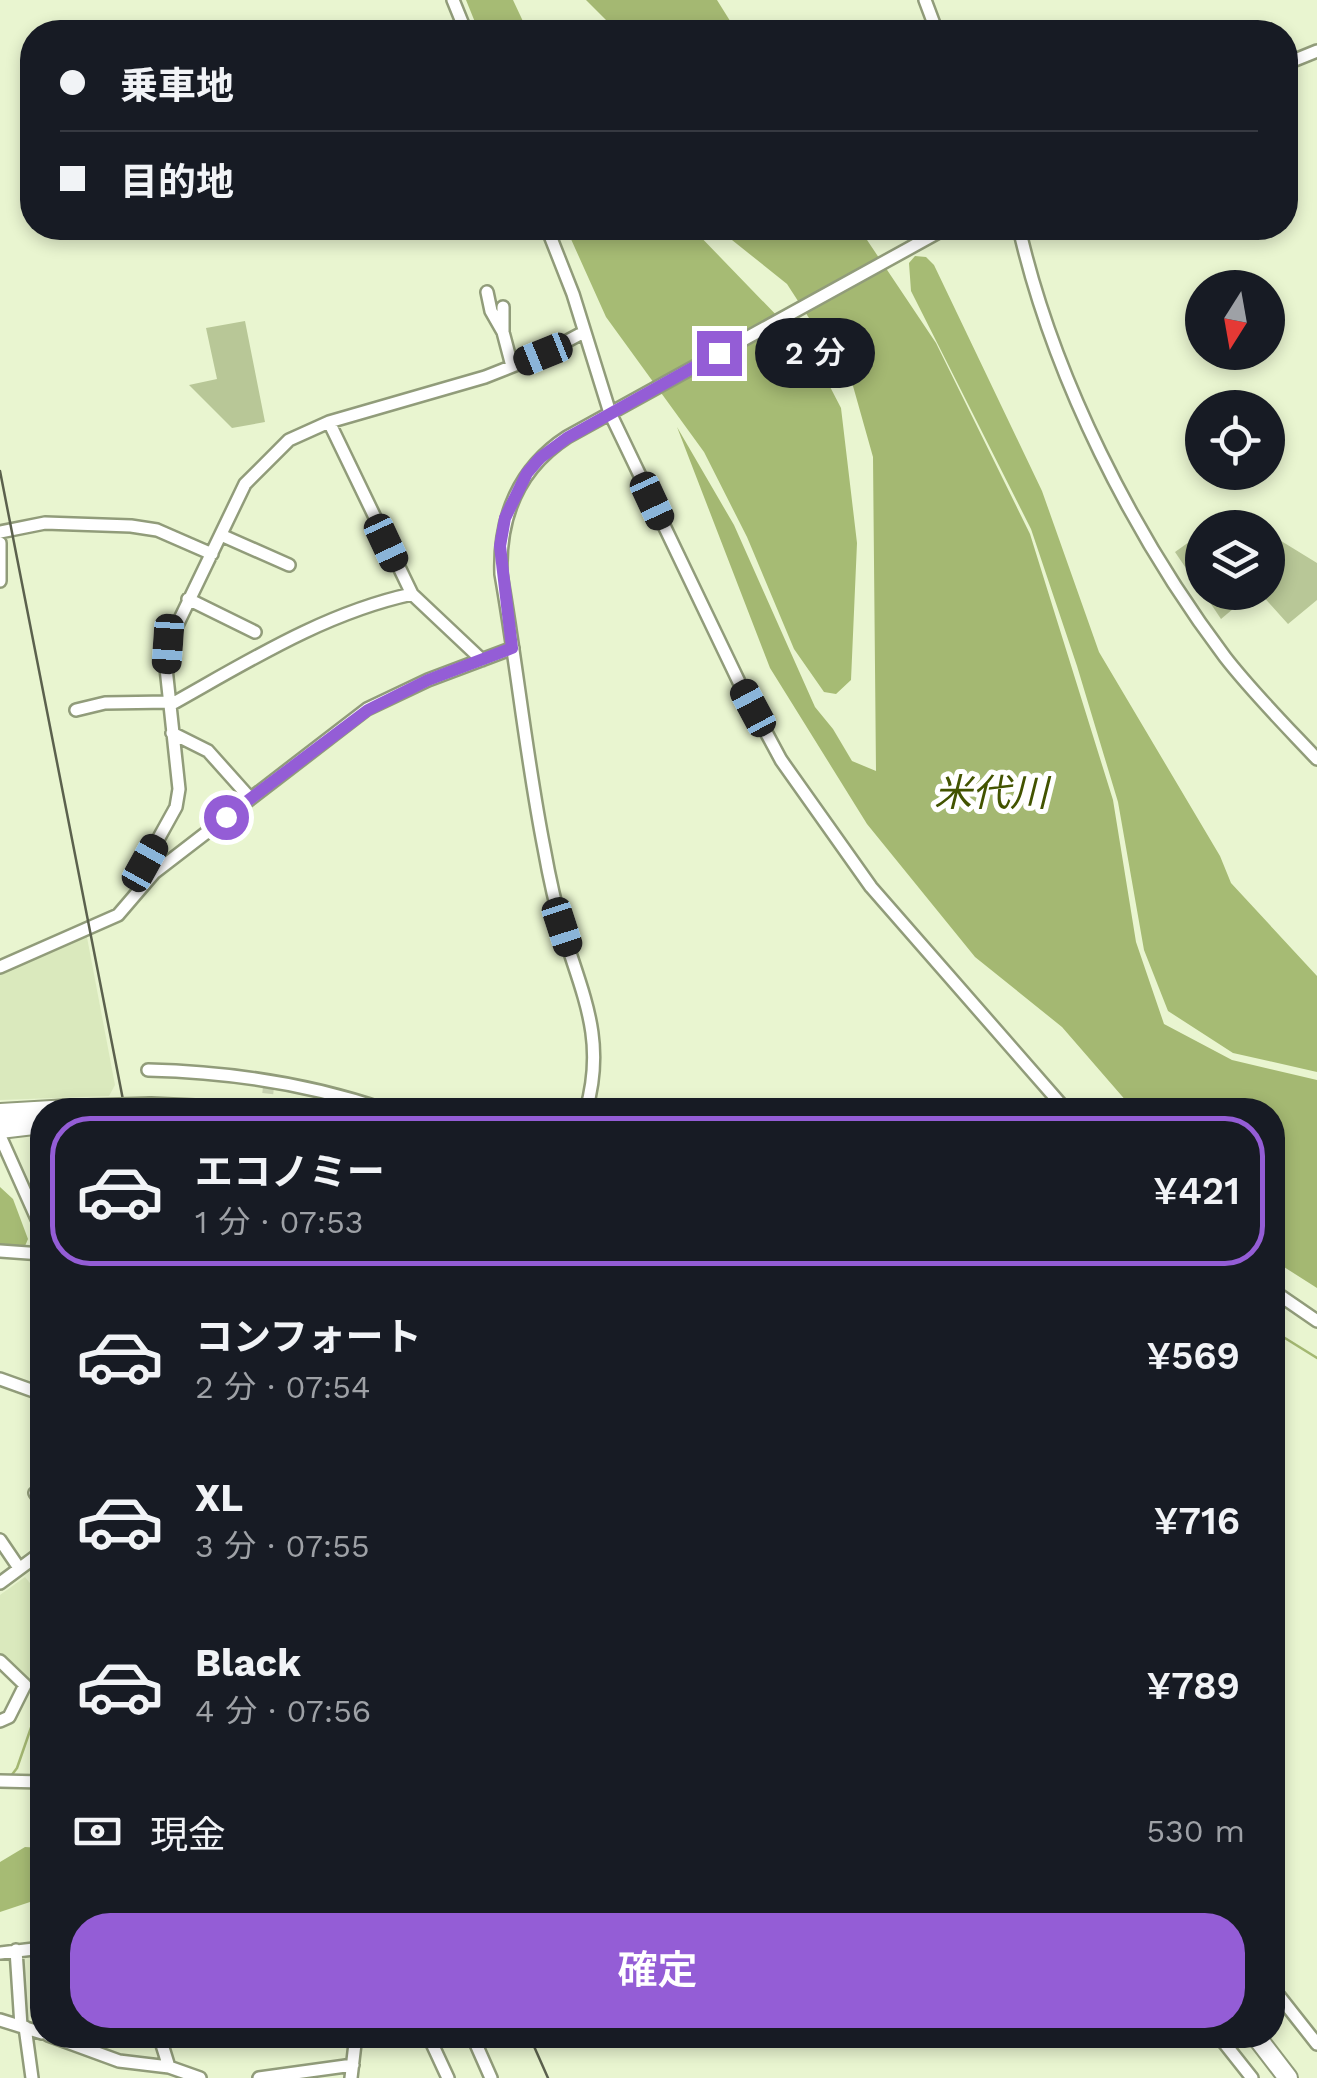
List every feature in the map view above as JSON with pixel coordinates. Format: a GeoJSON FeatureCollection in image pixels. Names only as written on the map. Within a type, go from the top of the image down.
{"type":"FeatureCollection","features":[{"type":"Feature","properties":{"kind":"highway"},"geometry":{"type":"LineString","coordinates":[[0,1114],[30,1112]]}},
{"type":"Feature","properties":{"kind":"highway"},"geometry":{"type":"LineString","coordinates":[[0,1114],[30,1119]]}},
{"type":"Feature","properties":{"kind":"highway"},"geometry":{"type":"LineString","coordinates":[[0,1132],[30,1123]]}},
{"type":"Feature","properties":{"kind":"highway"},"geometry":{"type":"LineString","coordinates":[[1265,2048],[1288,2078]]}},
{"type":"Feature","properties":{"kind":"street"},"geometry":{"type":"LineString","coordinates":[[552,240],[616,410],[739,682],[781,760],[871,886],[1056,1098]]}},
{"type":"Feature","properties":{"kind":"street"},"geometry":{"type":"LineString","coordinates":[[589,1098],[596,1067],[594,1040],[552,888],[531,775],[500,546],[505,518],[513,498],[540,458],[616,410],[924,240]]}},
{"type":"Feature","properties":{"kind":"street"},"geometry":{"type":"LineString","coordinates":[[1022,240],[1066,372],[1094,440],[1126,501],[1225,656],[1317,758]]}},
{"type":"Feature","properties":{"kind":"street"},"geometry":{"type":"LineString","coordinates":[[487,292],[491,311],[503,332]]}},
{"type":"Feature","properties":{"kind":"street"},"geometry":{"type":"LineString","coordinates":[[503,307],[503,332],[512,366]]}},
{"type":"Feature","properties":{"kind":"street"},"geometry":{"type":"LineString","coordinates":[[154,872],[145,863],[176,807],[179,789],[168,644],[245,484],[289,440],[329,422],[512,366],[584,332]]}},
{"type":"Feature","properties":{"kind":"street"},"geometry":{"type":"LineString","coordinates":[[329,422],[412,594],[482,660]]}},
{"type":"Feature","properties":{"kind":"street"},"geometry":{"type":"LineString","coordinates":[[0,532],[45,524],[131,526],[157,530],[212,554]]}},
{"type":"Feature","properties":{"kind":"street"},"geometry":{"type":"LineString","coordinates":[[220,536],[289,566]]}},
{"type":"Feature","properties":{"kind":"street"},"geometry":{"type":"LineString","coordinates":[[0,543],[0,581]]}},
{"type":"Feature","properties":{"kind":"street"},"geometry":{"type":"LineString","coordinates":[[76,710],[106,703],[170,704],[330,619],[412,594]]}},
{"type":"Feature","properties":{"kind":"street"},"geometry":{"type":"LineString","coordinates":[[188,599],[256,632]]}},
{"type":"Feature","properties":{"kind":"street"},"geometry":{"type":"LineString","coordinates":[[0,967],[118,915],[154,872],[368,710],[413,687],[512,648]]}},
{"type":"Feature","properties":{"kind":"street"},"geometry":{"type":"LineString","coordinates":[[172,732],[208,750],[250,798]]}},
{"type":"Feature","properties":{"kind":"street"},"geometry":{"type":"LineString","coordinates":[[148,1070],[245,1078],[349,1098]]}},
{"type":"Feature","properties":{"kind":"street"},"geometry":{"type":"LineString","coordinates":[[0,1132],[5,1161],[30,1208]]}},
{"type":"Feature","properties":{"kind":"street"},"geometry":{"type":"LineString","coordinates":[[0,1252],[30,1253]]}},
{"type":"Feature","properties":{"kind":"street"},"geometry":{"type":"LineString","coordinates":[[1285,1299],[1317,1320]]}},
{"type":"Feature","properties":{"kind":"street"},"geometry":{"type":"LineString","coordinates":[[0,1379],[30,1390]]}},
{"type":"Feature","properties":{"kind":"street"},"geometry":{"type":"LineString","coordinates":[[0,1540],[20,1568]]}},
{"type":"Feature","properties":{"kind":"street"},"geometry":{"type":"LineString","coordinates":[[0,1582],[30,1562]]}},
{"type":"Feature","properties":{"kind":"street"},"geometry":{"type":"LineString","coordinates":[[0,1661],[25,1685],[9,1717],[0,1721]]}},
{"type":"Feature","properties":{"kind":"street"},"geometry":{"type":"LineString","coordinates":[[0,1782],[30,1782]]}},
{"type":"Feature","properties":{"kind":"street"},"geometry":{"type":"LineString","coordinates":[[0,1953],[30,1949]]}},
{"type":"Feature","properties":{"kind":"street"},"geometry":{"type":"LineString","coordinates":[[16,1950],[32,2078]]}},
{"type":"Feature","properties":{"kind":"street"},"geometry":{"type":"LineString","coordinates":[[1285,2003],[1317,2044]]}},
{"type":"Feature","properties":{"kind":"street"},"geometry":{"type":"LineString","coordinates":[[0,2020],[30,2029]]}},
{"type":"Feature","properties":{"kind":"street"},"geometry":{"type":"LineString","coordinates":[[83,2048],[119,2061],[169,2067],[200,2078]]}},
{"type":"Feature","properties":{"kind":"street"},"geometry":{"type":"LineString","coordinates":[[163,2048],[169,2067]]}},
{"type":"Feature","properties":{"kind":"street"},"geometry":{"type":"LineString","coordinates":[[264,2078],[354,2073],[355,2048]]}},
{"type":"Feature","properties":{"kind":"street"},"geometry":{"type":"LineString","coordinates":[[434,2048],[448,2078]]}},
{"type":"Feature","properties":{"kind":"street"},"geometry":{"type":"LineString","coordinates":[[478,2048],[492,2078]]}},
{"type":"Feature","properties":{"kind":"street"},"geometry":{"type":"LineString","coordinates":[[1228,2048],[1252,2078]]}},
{"type":"Feature","properties":{"kind":"shaded area"},"geometry":{"type":"Polygon","coordinates":[[[466,0],[513,0],[522,20],[474,20],[466,0]]]}},
{"type":"Feature","properties":{"kind":"shaded area"},"geometry":{"type":"Polygon","coordinates":[[[571,240],[704,240],[812,352],[841,408],[857,543],[851,680],[836,694],[824,692],[794,649],[747,537],[704,452],[606,317],[571,240]]]}},
{"type":"Feature","properties":{"kind":"shaded area"},"geometry":{"type":"Polygon","coordinates":[[[915,256],[926,257],[934,265],[1042,491],[1099,652],[1220,856],[1231,883],[1317,976],[1317,1072],[1233,1053],[1168,1011],[1144,950],[1118,802],[1077,666],[1031,529],[911,291],[909,263],[915,256]]]}},
{"type":"Feature","properties":{"kind":"shaded area"},"geometry":{"type":"Polygon","coordinates":[[[245,321],[265,422],[232,428],[189,385],[217,379],[206,328],[245,321]]]}},
{"type":"Feature","properties":{"kind":"shaded area"},"geometry":{"type":"Polygon","coordinates":[[[1285,543],[1317,563],[1317,600],[1288,624],[1275,610],[1285,610],[1285,543]]]}},
{"type":"Feature","properties":{"kind":"shaded area"},"geometry":{"type":"Polygon","coordinates":[[[1185,545],[1185,567],[1175,552],[1185,545]]]}},
{"type":"Feature","properties":{"kind":"shaded area"},"geometry":{"type":"Polygon","coordinates":[[[1215,610],[1232,610],[1221,619],[1215,610]]]}},
{"type":"Feature","properties":{"kind":"shaded area"},"geometry":{"type":"Polygon","coordinates":[[[86,932],[115,1085],[109,1096],[0,1100],[0,972],[86,932]]]}},
{"type":"Feature","properties":{"kind":"shaded area"},"geometry":{"type":"Polygon","coordinates":[[[0,1187],[13,1199],[28,1239],[25,1246],[0,1246],[0,1187]]]}},
{"type":"Feature","properties":{"kind":"shaded area"},"geometry":{"type":"Polygon","coordinates":[[[25,1577],[30,1583],[30,1683],[0,1654],[0,1595],[25,1577]]]}},
{"type":"Feature","properties":{"kind":"shaded area"},"geometry":{"type":"Polygon","coordinates":[[[30,1847],[30,1902],[0,1912],[0,1862],[30,1847]]]}},
{"type":"Feature","properties":{"kind":"water"},"geometry":{"type":"Polygon","coordinates":[[[586,0],[717,0],[730,20],[606,20],[586,0]]]}},
{"type":"Feature","properties":{"kind":"water","name":"米代川"},"geometry":{"type":"Polygon","coordinates":[[[732,240],[867,240],[936,343],[1030,534],[1113,800],[1136,942],[1164,1024],[1232,1060],[1317,1080],[1317,1288],[1285,1268],[1285,1098],[1124,1098],[1062,1027],[975,957],[867,824],[770,668],[677,427],[734,525],[815,707],[852,761],[876,771],[873,457],[853,386],[787,284],[732,240]]]}},
{"type":"Feature","properties":{"kind":"waterway"},"geometry":{"type":"LineString","coordinates":[[1285,1338],[1317,1358]]}},
{"type":"Feature","properties":{"kind":"waterway"},"geometry":{"type":"LineString","coordinates":[[11,1776],[30,1731]]}},
{"type":"Feature","properties":{"kind":"tunnel"},"geometry":{"type":"LineString","coordinates":[[267,1098],[269,1082]]}},
{"type":"Feature","properties":{"kind":"railway"},"geometry":{"type":"LineString","coordinates":[[0,471],[123,1098]]}},
{"type":"Feature","properties":{"kind":"railway"},"geometry":{"type":"LineString","coordinates":[[535,2048],[548,2078]]}},
{"type":"Feature","properties":{"kind":"route"},"geometry":{"type":"LineString","coordinates":[[226,817],[368,710],[428,680],[512,648],[500,546],[505,518],[527,473],[552,447],[719,353]]}}]}
